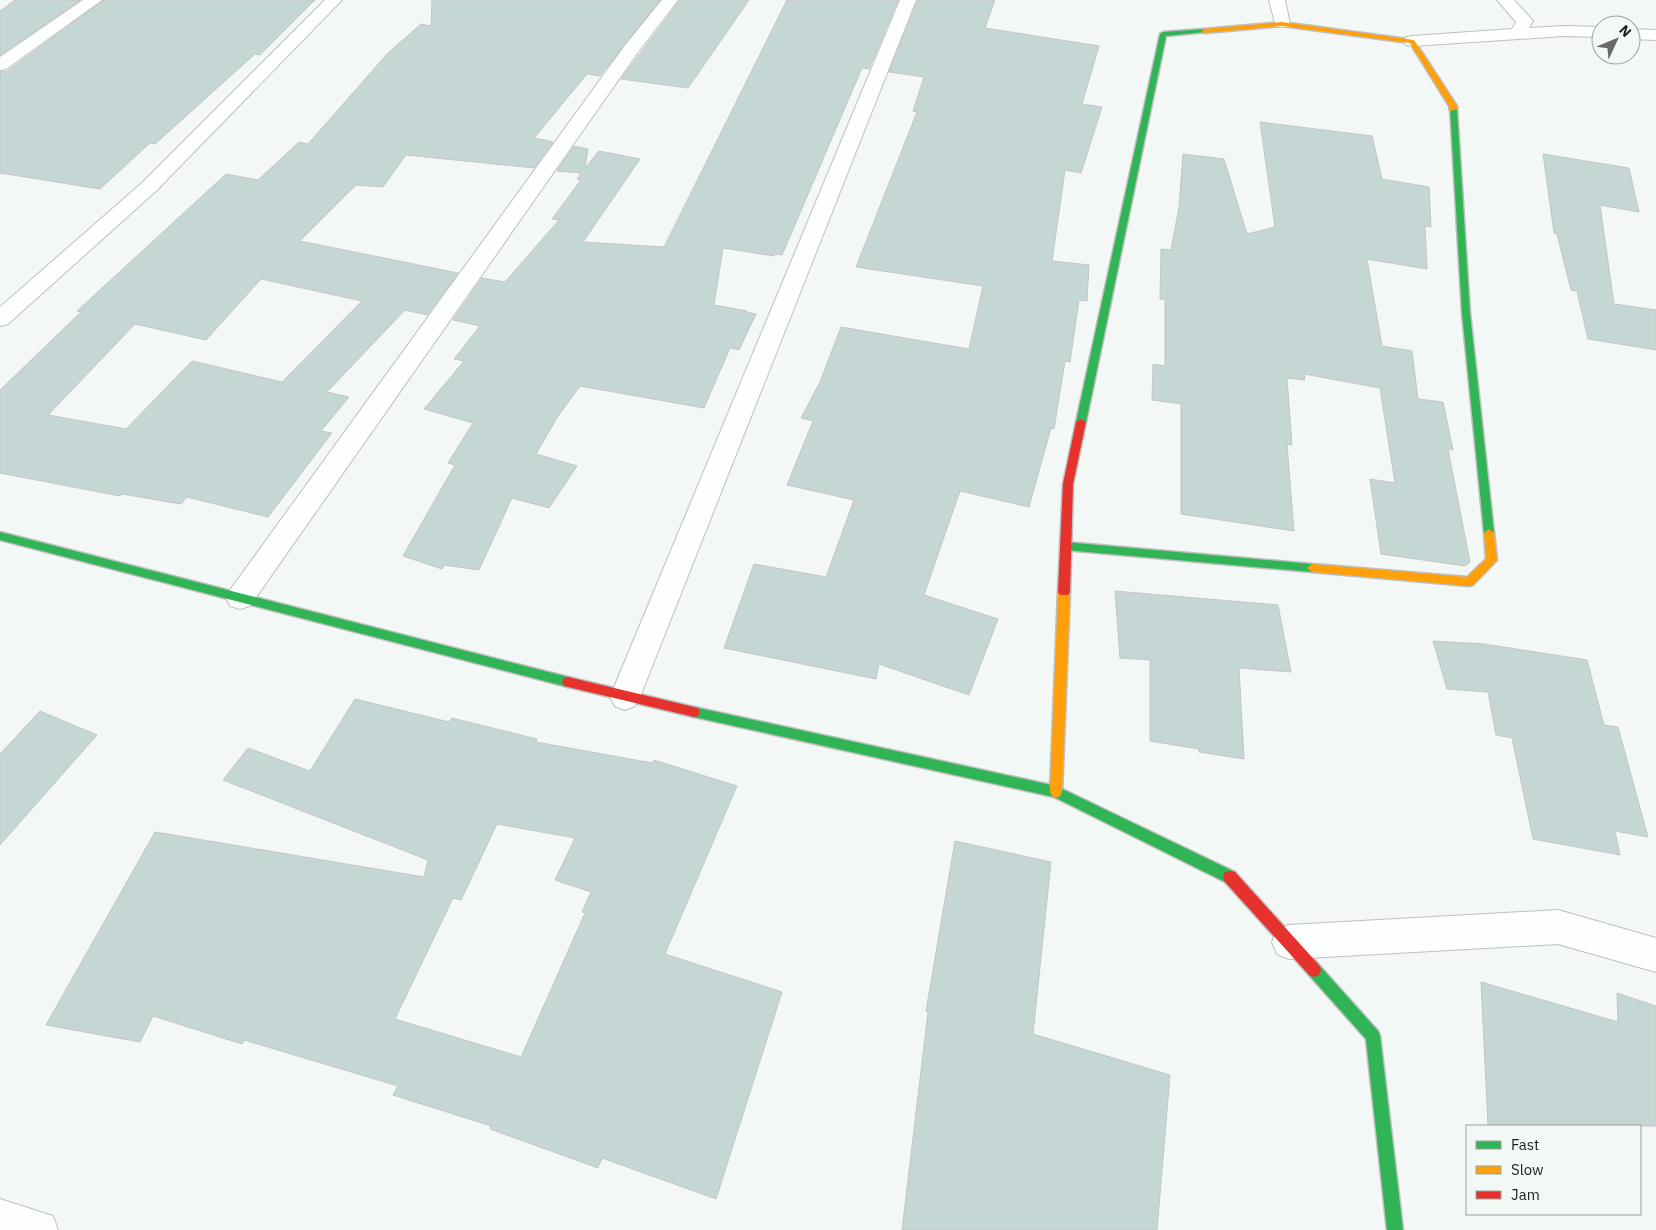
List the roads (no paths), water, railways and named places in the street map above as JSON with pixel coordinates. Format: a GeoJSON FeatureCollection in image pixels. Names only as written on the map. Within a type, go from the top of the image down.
{"type":"FeatureCollection","features":[{"type":"Feature","properties":{"kind":"street"},"geometry":{"type":"LineString","coordinates":[[0,65],[94,0]]}},
{"type":"Feature","properties":{"kind":"street"},"geometry":{"type":"LineString","coordinates":[[0,319],[150,186],[334,0]]}},
{"type":"Feature","properties":{"kind":"street"},"geometry":{"type":"LineString","coordinates":[[240,598],[632,48],[670,0]]}},
{"type":"Feature","properties":{"kind":"street"},"geometry":{"type":"LineString","coordinates":[[625,697],[908,0]]}},
{"type":"Feature","properties":{"kind":"street"},"geometry":{"type":"LineString","coordinates":[[1277,0],[1282,24]]}},
{"type":"Feature","properties":{"kind":"street"},"geometry":{"type":"LineString","coordinates":[[1505,0],[1525,21],[1518,34]]}},
{"type":"Feature","properties":{"kind":"street"},"geometry":{"type":"LineString","coordinates":[[1056,792],[1068,484],[1163,34],[1282,24],[1412,41],[1564,31],[1591,32]]}},
{"type":"Feature","properties":{"kind":"street"},"geometry":{"type":"LineString","coordinates":[[1641,34],[1656,35]]}},
{"type":"Feature","properties":{"kind":"street"},"geometry":{"type":"LineString","coordinates":[[1065,546],[1469,582],[1492,560],[1466,313],[1453,106],[1412,41]]}},
{"type":"Feature","properties":{"kind":"street"},"geometry":{"type":"LineString","coordinates":[[0,536],[625,697],[1056,792],[1228,874],[1374,1036],[1395,1230]]}},
{"type":"Feature","properties":{"kind":"street"},"geometry":{"type":"LineString","coordinates":[[1290,942],[1558,928],[1656,955]]}},
{"type":"Feature","properties":{"kind":"street"},"geometry":{"type":"LineString","coordinates":[[0,1218],[39,1230]]}}]}
